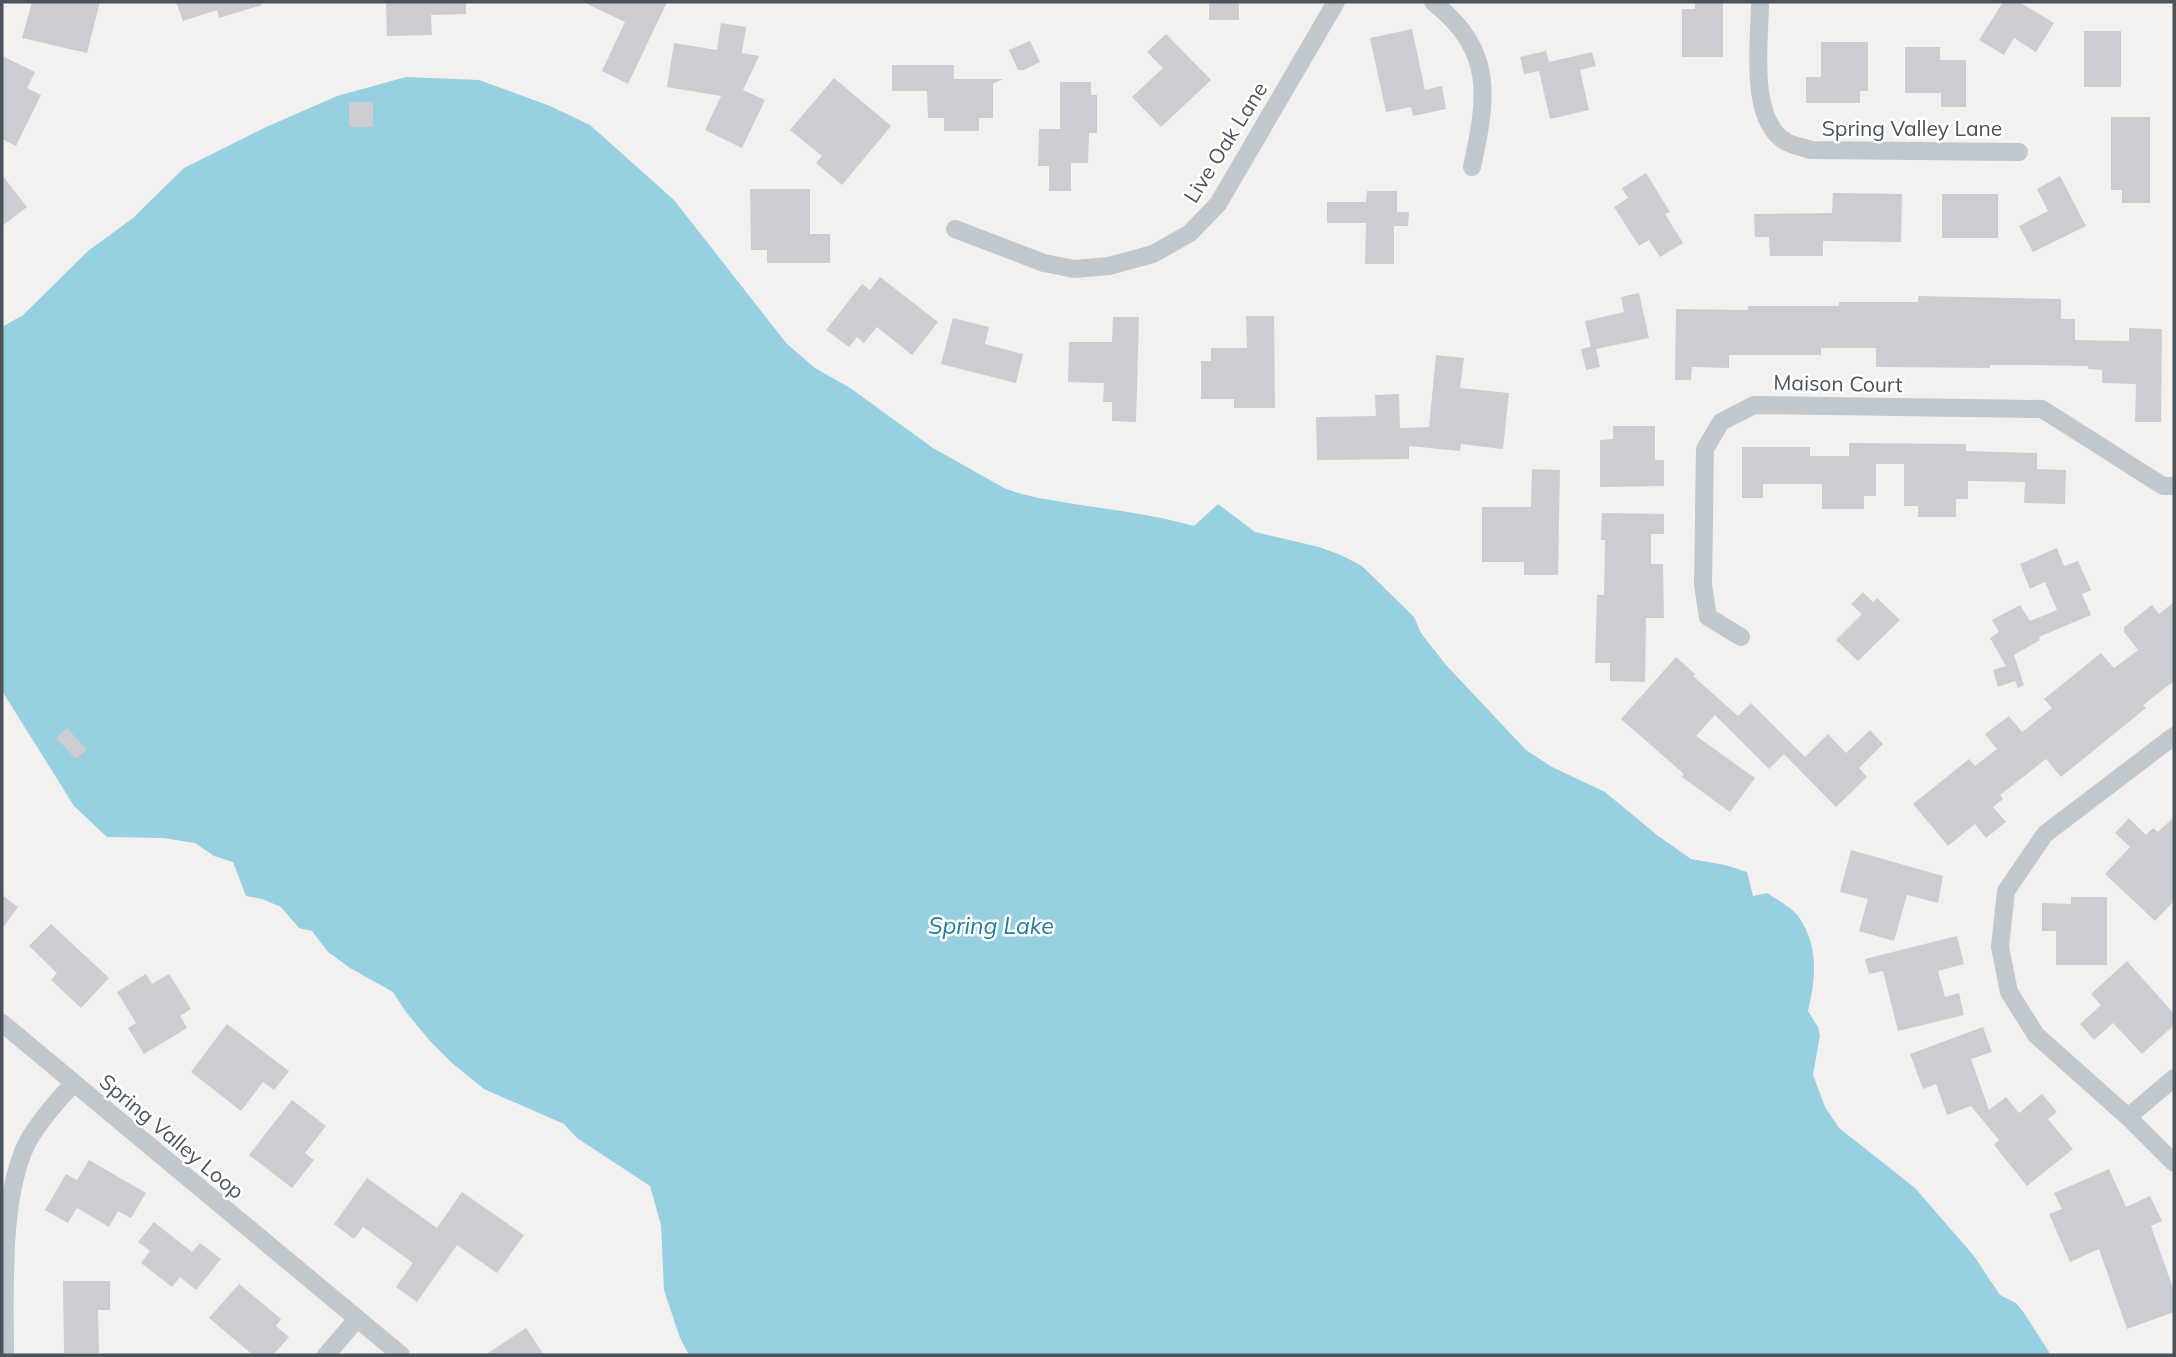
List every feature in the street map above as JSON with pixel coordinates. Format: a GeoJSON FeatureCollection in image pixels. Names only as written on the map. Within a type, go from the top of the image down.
{"type":"FeatureCollection","features":[{"type":"Feature","properties":{"kind":"street","name":"Live Oak Lane"},"geometry":{"type":"LineString","coordinates":[[955,229],[1044,263],[1074,269],[1109,266],[1153,254],[1189,233],[1218,204],[1336,2]]}},
{"type":"Feature","properties":{"kind":"street"},"geometry":{"type":"LineString","coordinates":[[1433,2],[1454,19],[1474,49],[1483,81],[1482,119],[1472,167]]}},
{"type":"Feature","properties":{"kind":"street","name":"Spring Valley Lane"},"geometry":{"type":"LineString","coordinates":[[1760,2],[1759,92],[1766,120],[1785,141],[1811,150],[2020,152]]}},
{"type":"Feature","properties":{"kind":"street","name":"Maison Court"},"geometry":{"type":"LineString","coordinates":[[1741,637],[1708,617],[1703,585],[1705,449],[1721,422],[1754,405],[2042,409],[2163,486],[2174,486]]}},
{"type":"Feature","properties":{"kind":"street"},"geometry":{"type":"LineString","coordinates":[[2174,736],[2045,834],[2006,891],[2000,947],[2009,992],[2036,1035],[2128,1117],[2174,1163]]}},
{"type":"Feature","properties":{"kind":"street"},"geometry":{"type":"LineString","coordinates":[[2,1023],[73,1084]]}},
{"type":"Feature","properties":{"kind":"street"},"geometry":{"type":"LineString","coordinates":[[2128,1117],[2174,1078]]}},
{"type":"Feature","properties":{"kind":"street","name":"Spring Valley Loop"},"geometry":{"type":"LineString","coordinates":[[5,1355],[6,1227],[11,1185],[26,1144],[50,1109],[73,1084],[401,1355]]}},
{"type":"Feature","properties":{"kind":"street"},"geometry":{"type":"LineString","coordinates":[[326,1355],[357,1319]]}},
{"type":"Feature","properties":{"kind":"street"},"geometry":{"type":"LineString","coordinates":[[372,1355],[383,1341]]}},
{"type":"Feature","properties":{"kind":"water","name":"Spring Lake"},"geometry":{"type":"Polygon","coordinates":[[[406,77],[479,80],[550,106],[590,125],[674,200],[787,344],[815,368],[850,388],[933,448],[1004,488],[1039,498],[1194,526],[1218,504],[1255,532],[1319,547],[1362,566],[1414,617],[1421,633],[1446,665],[1526,750],[1552,767],[1605,792],[1691,859],[1747,872],[1753,896],[1767,893],[1798,916],[1813,950],[1814,974],[1808,1011],[1820,1035],[1813,1075],[1825,1107],[1839,1128],[1915,1188],[1974,1256],[2000,1295],[2016,1303],[2051,1355],[689,1355],[680,1338],[664,1290],[661,1225],[650,1186],[577,1138],[564,1124],[484,1089],[430,1041],[393,992],[328,952],[312,931],[299,928],[281,907],[246,896],[233,862],[214,856],[195,843],[163,838],[107,837],[74,806],[2,691],[2,327],[23,315],[88,251],[133,218],[184,168],[264,128],[337,96],[406,77]]]}},
{"type":"Feature","properties":{"kind":"building"},"geometry":{"type":"Polygon","coordinates":[[[32,2],[100,2],[87,53],[22,38],[32,2]]]}},
{"type":"Feature","properties":{"kind":"building"},"geometry":{"type":"Polygon","coordinates":[[[176,2],[261,2],[262,5],[219,18],[217,10],[183,21],[176,2]]]}},
{"type":"Feature","properties":{"kind":"building"},"geometry":{"type":"Polygon","coordinates":[[[386,2],[466,2],[466,14],[431,15],[432,35],[387,36],[386,2]]]}},
{"type":"Feature","properties":{"kind":"building"},"geometry":{"type":"Polygon","coordinates":[[[583,2],[667,2],[628,84],[602,71],[625,22],[583,2]]]}},
{"type":"Feature","properties":{"kind":"building"},"geometry":{"type":"Polygon","coordinates":[[[1209,2],[1239,2],[1239,20],[1209,20],[1209,2]]]}},
{"type":"Feature","properties":{"kind":"building"},"geometry":{"type":"Polygon","coordinates":[[[1695,2],[1723,2],[1723,57],[1682,57],[1682,9],[1695,9],[1695,2]]]}},
{"type":"Feature","properties":{"kind":"building"},"geometry":{"type":"Polygon","coordinates":[[[2003,2],[2019,2],[2054,23],[2036,52],[2014,38],[2004,55],[1979,40],[2003,2]]]}},
{"type":"Feature","properties":{"kind":"building"},"geometry":{"type":"Polygon","coordinates":[[[721,23],[746,27],[742,53],[759,56],[743,90],[765,100],[742,148],[705,130],[721,96],[667,87],[674,43],[717,50],[721,23]]]}},
{"type":"Feature","properties":{"kind":"building"},"geometry":{"type":"Polygon","coordinates":[[[1412,29],[1425,90],[1442,86],[1446,109],[1413,116],[1411,107],[1386,112],[1370,38],[1412,29]]]}},
{"type":"Feature","properties":{"kind":"building"},"geometry":{"type":"Polygon","coordinates":[[[2084,31],[2121,31],[2121,87],[2084,87],[2084,31]]]}},
{"type":"Feature","properties":{"kind":"building"},"geometry":{"type":"Polygon","coordinates":[[[1166,34],[1211,80],[1161,127],[1132,97],[1163,68],[1147,52],[1166,34]]]}},
{"type":"Feature","properties":{"kind":"building"},"geometry":{"type":"Polygon","coordinates":[[[1030,41],[1040,62],[1018,70],[1009,50],[1030,41]]]}},
{"type":"Feature","properties":{"kind":"building"},"geometry":{"type":"Polygon","coordinates":[[[1821,42],[1868,42],[1868,91],[1860,91],[1860,103],[1806,103],[1806,77],[1821,77],[1821,42]]]}},
{"type":"Feature","properties":{"kind":"building"},"geometry":{"type":"Polygon","coordinates":[[[1905,47],[1940,47],[1940,60],[1966,60],[1966,107],[1941,107],[1941,93],[1905,93],[1905,47]]]}},
{"type":"Feature","properties":{"kind":"building"},"geometry":{"type":"Polygon","coordinates":[[[1546,51],[1549,62],[1592,52],[1596,66],[1580,70],[1589,110],[1550,119],[1539,71],[1524,74],[1520,57],[1546,51]]]}},
{"type":"Feature","properties":{"kind":"building"},"geometry":{"type":"Polygon","coordinates":[[[2,56],[35,72],[27,88],[41,95],[16,146],[2,139],[2,56]]]}},
{"type":"Feature","properties":{"kind":"building"},"geometry":{"type":"Polygon","coordinates":[[[892,65],[954,65],[954,79],[1003,79],[993,84],[993,118],[979,118],[979,131],[944,131],[944,118],[928,118],[927,91],[892,91],[892,65]]]}},
{"type":"Feature","properties":{"kind":"building"},"geometry":{"type":"Polygon","coordinates":[[[834,78],[891,126],[842,185],[816,163],[822,156],[790,130],[834,78]]]}},
{"type":"Feature","properties":{"kind":"building"},"geometry":{"type":"Polygon","coordinates":[[[1060,82],[1091,82],[1091,95],[1097,95],[1097,133],[1089,133],[1088,163],[1071,163],[1071,191],[1049,191],[1049,166],[1038,166],[1039,129],[1060,129],[1060,82]]]}},
{"type":"Feature","properties":{"kind":"building"},"geometry":{"type":"Polygon","coordinates":[[[349,102],[373,102],[373,127],[349,127],[349,102]]]}},
{"type":"Feature","properties":{"kind":"building"},"geometry":{"type":"Polygon","coordinates":[[[2111,117],[2150,117],[2150,203],[2122,203],[2122,190],[2111,190],[2111,117]]]}},
{"type":"Feature","properties":{"kind":"building"},"geometry":{"type":"Polygon","coordinates":[[[1646,173],[1670,212],[1665,214],[1683,243],[1660,257],[1649,240],[1639,246],[1614,207],[1628,198],[1622,188],[1646,173]]]}},
{"type":"Feature","properties":{"kind":"building"},"geometry":{"type":"Polygon","coordinates":[[[2,175],[27,207],[2,226],[2,175]]]}},
{"type":"Feature","properties":{"kind":"building"},"geometry":{"type":"Polygon","coordinates":[[[2060,176],[2086,226],[2033,252],[2019,226],[2048,211],[2037,189],[2060,176]]]}},
{"type":"Feature","properties":{"kind":"building"},"geometry":{"type":"Polygon","coordinates":[[[750,189],[810,189],[810,234],[830,234],[830,263],[767,263],[767,250],[751,250],[750,189]]]}},
{"type":"Feature","properties":{"kind":"building"},"geometry":{"type":"Polygon","coordinates":[[[1367,191],[1397,191],[1397,212],[1409,212],[1408,226],[1394,226],[1394,264],[1365,264],[1366,223],[1327,223],[1327,202],[1366,202],[1367,191]]]}},
{"type":"Feature","properties":{"kind":"building"},"geometry":{"type":"Polygon","coordinates":[[[1833,193],[1902,194],[1901,242],[1823,241],[1823,256],[1770,256],[1769,237],[1755,237],[1754,214],[1832,213],[1833,193]]]}},
{"type":"Feature","properties":{"kind":"building"},"geometry":{"type":"Polygon","coordinates":[[[1942,194],[1998,194],[1998,238],[1942,238],[1942,194]]]}},
{"type":"Feature","properties":{"kind":"building"},"geometry":{"type":"Polygon","coordinates":[[[880,277],[938,322],[912,355],[877,327],[864,343],[857,337],[849,347],[826,330],[862,284],[870,290],[880,277]]]}},
{"type":"Feature","properties":{"kind":"building"},"geometry":{"type":"Polygon","coordinates":[[[1639,293],[1649,338],[1596,349],[1600,367],[1586,370],[1581,349],[1591,347],[1585,321],[1624,312],[1621,297],[1639,293]]]}},
{"type":"Feature","properties":{"kind":"building"},"geometry":{"type":"Polygon","coordinates":[[[1918,296],[2061,299],[2061,319],[2075,319],[2075,340],[2129,341],[2129,328],[2162,329],[2161,422],[2135,422],[2136,384],[2102,383],[2102,370],[2088,369],[2088,366],[1876,367],[1876,348],[1821,348],[1821,355],[1729,355],[1729,368],[1692,367],[1691,380],[1675,380],[1676,309],[1748,310],[1748,306],[1839,306],[1839,302],[1918,302],[1918,296]]]}},
{"type":"Feature","properties":{"kind":"building"},"geometry":{"type":"Polygon","coordinates":[[[1246,316],[1274,316],[1275,408],[1234,408],[1234,399],[1201,399],[1201,361],[1211,361],[1211,348],[1247,348],[1246,316]]]}},
{"type":"Feature","properties":{"kind":"building"},"geometry":{"type":"Polygon","coordinates":[[[1113,317],[1139,317],[1136,422],[1112,421],[1112,402],[1103,402],[1104,383],[1068,382],[1069,342],[1112,342],[1113,317]]]}},
{"type":"Feature","properties":{"kind":"building"},"geometry":{"type":"Polygon","coordinates":[[[953,318],[989,327],[985,344],[1023,354],[1016,383],[941,364],[953,318]]]}},
{"type":"Feature","properties":{"kind":"building"},"geometry":{"type":"Polygon","coordinates":[[[1436,355],[1464,358],[1460,388],[1509,393],[1503,449],[1461,444],[1460,451],[1409,446],[1409,459],[1317,460],[1316,417],[1376,416],[1375,395],[1399,394],[1400,428],[1429,427],[1436,355]]]}},
{"type":"Feature","properties":{"kind":"building"},"geometry":{"type":"Polygon","coordinates":[[[1613,426],[1655,426],[1655,460],[1664,460],[1664,486],[1600,487],[1600,440],[1613,439],[1613,426]]]}},
{"type":"Feature","properties":{"kind":"building"},"geometry":{"type":"Polygon","coordinates":[[[1849,443],[1966,444],[1966,451],[2037,453],[2037,469],[2066,470],[2065,504],[2024,503],[2025,482],[1968,481],[1968,499],[1956,499],[1956,517],[1918,517],[1918,506],[1904,506],[1904,464],[1876,464],[1876,496],[1864,496],[1864,509],[1822,509],[1822,484],[1763,484],[1763,498],[1742,498],[1742,447],[1810,447],[1810,456],[1849,456],[1849,443]]]}},
{"type":"Feature","properties":{"kind":"building"},"geometry":{"type":"Polygon","coordinates":[[[1532,469],[1560,470],[1558,575],[1524,575],[1524,562],[1482,562],[1482,507],[1531,507],[1532,469]]]}},
{"type":"Feature","properties":{"kind":"building"},"geometry":{"type":"Polygon","coordinates":[[[1602,513],[1664,514],[1664,534],[1651,534],[1651,564],[1663,564],[1664,618],[1646,618],[1645,682],[1610,681],[1610,663],[1595,663],[1597,595],[1604,595],[1605,540],[1601,540],[1602,513]]]}},
{"type":"Feature","properties":{"kind":"building"},"geometry":{"type":"Polygon","coordinates":[[[2057,548],[2064,566],[2078,561],[2091,590],[2082,594],[2091,615],[2039,637],[2040,640],[2014,655],[2024,685],[2018,688],[2015,681],[1998,687],[1993,670],[2006,666],[1990,638],[1999,632],[1992,620],[2020,605],[2030,621],[2057,610],[2045,582],[2030,589],[2020,564],[2057,548]]]}},
{"type":"Feature","properties":{"kind":"building"},"geometry":{"type":"Polygon","coordinates":[[[1863,592],[1873,602],[1877,598],[1900,620],[1858,661],[1836,640],[1862,614],[1851,604],[1863,592]]]}},
{"type":"Feature","properties":{"kind":"building"},"geometry":{"type":"Polygon","coordinates":[[[2174,602],[2174,681],[2143,705],[2146,708],[2061,777],[2046,759],[2000,795],[2003,799],[1993,807],[2006,822],[1986,838],[1975,824],[1948,846],[1913,804],[1969,759],[1975,766],[1997,749],[1985,734],[2009,716],[2022,732],[2052,708],[2044,699],[2101,653],[2114,668],[2138,650],[2124,632],[2124,627],[2152,605],[2159,614],[2174,602]]]}},
{"type":"Feature","properties":{"kind":"building"},"geometry":{"type":"Polygon","coordinates":[[[1676,657],[1738,716],[1751,703],[1805,757],[1828,734],[1846,753],[1870,730],[1883,744],[1859,768],[1867,777],[1836,807],[1784,754],[1769,769],[1715,715],[1696,736],[1755,778],[1730,812],[1682,777],[1684,774],[1621,719],[1676,657]]]}},
{"type":"Feature","properties":{"kind":"building"},"geometry":{"type":"Polygon","coordinates":[[[67,728],[87,750],[76,759],[56,738],[67,728]]]}},
{"type":"Feature","properties":{"kind":"building"},"geometry":{"type":"Polygon","coordinates":[[[2174,817],[2174,901],[2155,921],[2105,874],[2130,847],[2115,833],[2129,818],[2146,835],[2153,828],[2158,832],[2174,817]]]}},
{"type":"Feature","properties":{"kind":"building"},"geometry":{"type":"Polygon","coordinates":[[[1851,850],[1943,876],[1938,903],[1907,895],[1894,941],[1859,931],[1868,899],[1840,892],[1851,850]]]}},
{"type":"Feature","properties":{"kind":"building"},"geometry":{"type":"Polygon","coordinates":[[[2,895],[18,907],[2,929],[2,895]]]}},
{"type":"Feature","properties":{"kind":"building"},"geometry":{"type":"Polygon","coordinates":[[[2071,897],[2107,897],[2107,965],[2056,965],[2056,931],[2042,931],[2042,903],[2071,904],[2071,897]]]}},
{"type":"Feature","properties":{"kind":"building"},"geometry":{"type":"Polygon","coordinates":[[[51,924],[109,978],[81,1008],[51,980],[57,973],[29,946],[51,924]]]}},
{"type":"Feature","properties":{"kind":"building"},"geometry":{"type":"Polygon","coordinates":[[[1957,936],[1964,964],[1938,971],[1945,997],[1959,993],[1964,1015],[1898,1031],[1883,971],[1869,974],[1865,959],[1957,936]]]}},
{"type":"Feature","properties":{"kind":"building"},"geometry":{"type":"Polygon","coordinates":[[[2127,961],[2174,1014],[2174,1025],[2142,1054],[2113,1023],[2094,1040],[2080,1024],[2101,1005],[2091,994],[2127,961]]]}},
{"type":"Feature","properties":{"kind":"building"},"geometry":{"type":"Polygon","coordinates":[[[146,974],[152,984],[169,974],[191,1009],[180,1016],[187,1028],[144,1054],[128,1028],[136,1023],[117,992],[146,974]]]}},
{"type":"Feature","properties":{"kind":"building"},"geometry":{"type":"Polygon","coordinates":[[[227,1024],[289,1071],[274,1090],[263,1082],[241,1111],[191,1072],[227,1024]]]}},
{"type":"Feature","properties":{"kind":"building"},"geometry":{"type":"Polygon","coordinates":[[[1983,1027],[1992,1052],[1971,1059],[1989,1110],[2006,1097],[2019,1113],[2042,1094],[2057,1112],[2048,1119],[2073,1149],[2027,1186],[1994,1145],[1999,1140],[1971,1106],[1947,1115],[1936,1084],[1923,1089],[1910,1054],[1983,1027]]]}},
{"type":"Feature","properties":{"kind":"building"},"geometry":{"type":"Polygon","coordinates":[[[292,1100],[326,1126],[305,1153],[314,1160],[292,1188],[249,1155],[292,1100]]]}},
{"type":"Feature","properties":{"kind":"building"},"geometry":{"type":"Polygon","coordinates":[[[89,1160],[146,1193],[131,1218],[118,1211],[109,1227],[77,1208],[68,1223],[45,1210],[66,1174],[77,1180],[89,1160]]]}},
{"type":"Feature","properties":{"kind":"building"},"geometry":{"type":"Polygon","coordinates":[[[2109,1169],[2126,1207],[2150,1196],[2162,1221],[2151,1226],[2174,1291],[2174,1312],[2127,1329],[2099,1249],[2070,1262],[2049,1214],[2062,1209],[2054,1193],[2109,1169]]]}},
{"type":"Feature","properties":{"kind":"building"},"geometry":{"type":"Polygon","coordinates":[[[367,1178],[437,1228],[462,1192],[524,1235],[497,1273],[457,1245],[417,1302],[396,1287],[413,1263],[363,1227],[354,1239],[334,1224],[367,1178]]]}},
{"type":"Feature","properties":{"kind":"building"},"geometry":{"type":"Polygon","coordinates":[[[154,1222],[192,1252],[200,1243],[221,1259],[196,1290],[180,1277],[172,1287],[141,1263],[150,1251],[138,1242],[154,1222]]]}},
{"type":"Feature","properties":{"kind":"building"},"geometry":{"type":"Polygon","coordinates":[[[63,1281],[110,1281],[110,1310],[98,1310],[99,1353],[64,1353],[63,1281]]]}},
{"type":"Feature","properties":{"kind":"building"},"geometry":{"type":"Polygon","coordinates":[[[239,1284],[281,1319],[276,1326],[289,1337],[273,1355],[253,1355],[209,1318],[239,1284]]]}},
{"type":"Feature","properties":{"kind":"building"},"geometry":{"type":"Polygon","coordinates":[[[526,1328],[544,1355],[485,1355],[526,1328]]]}}]}
